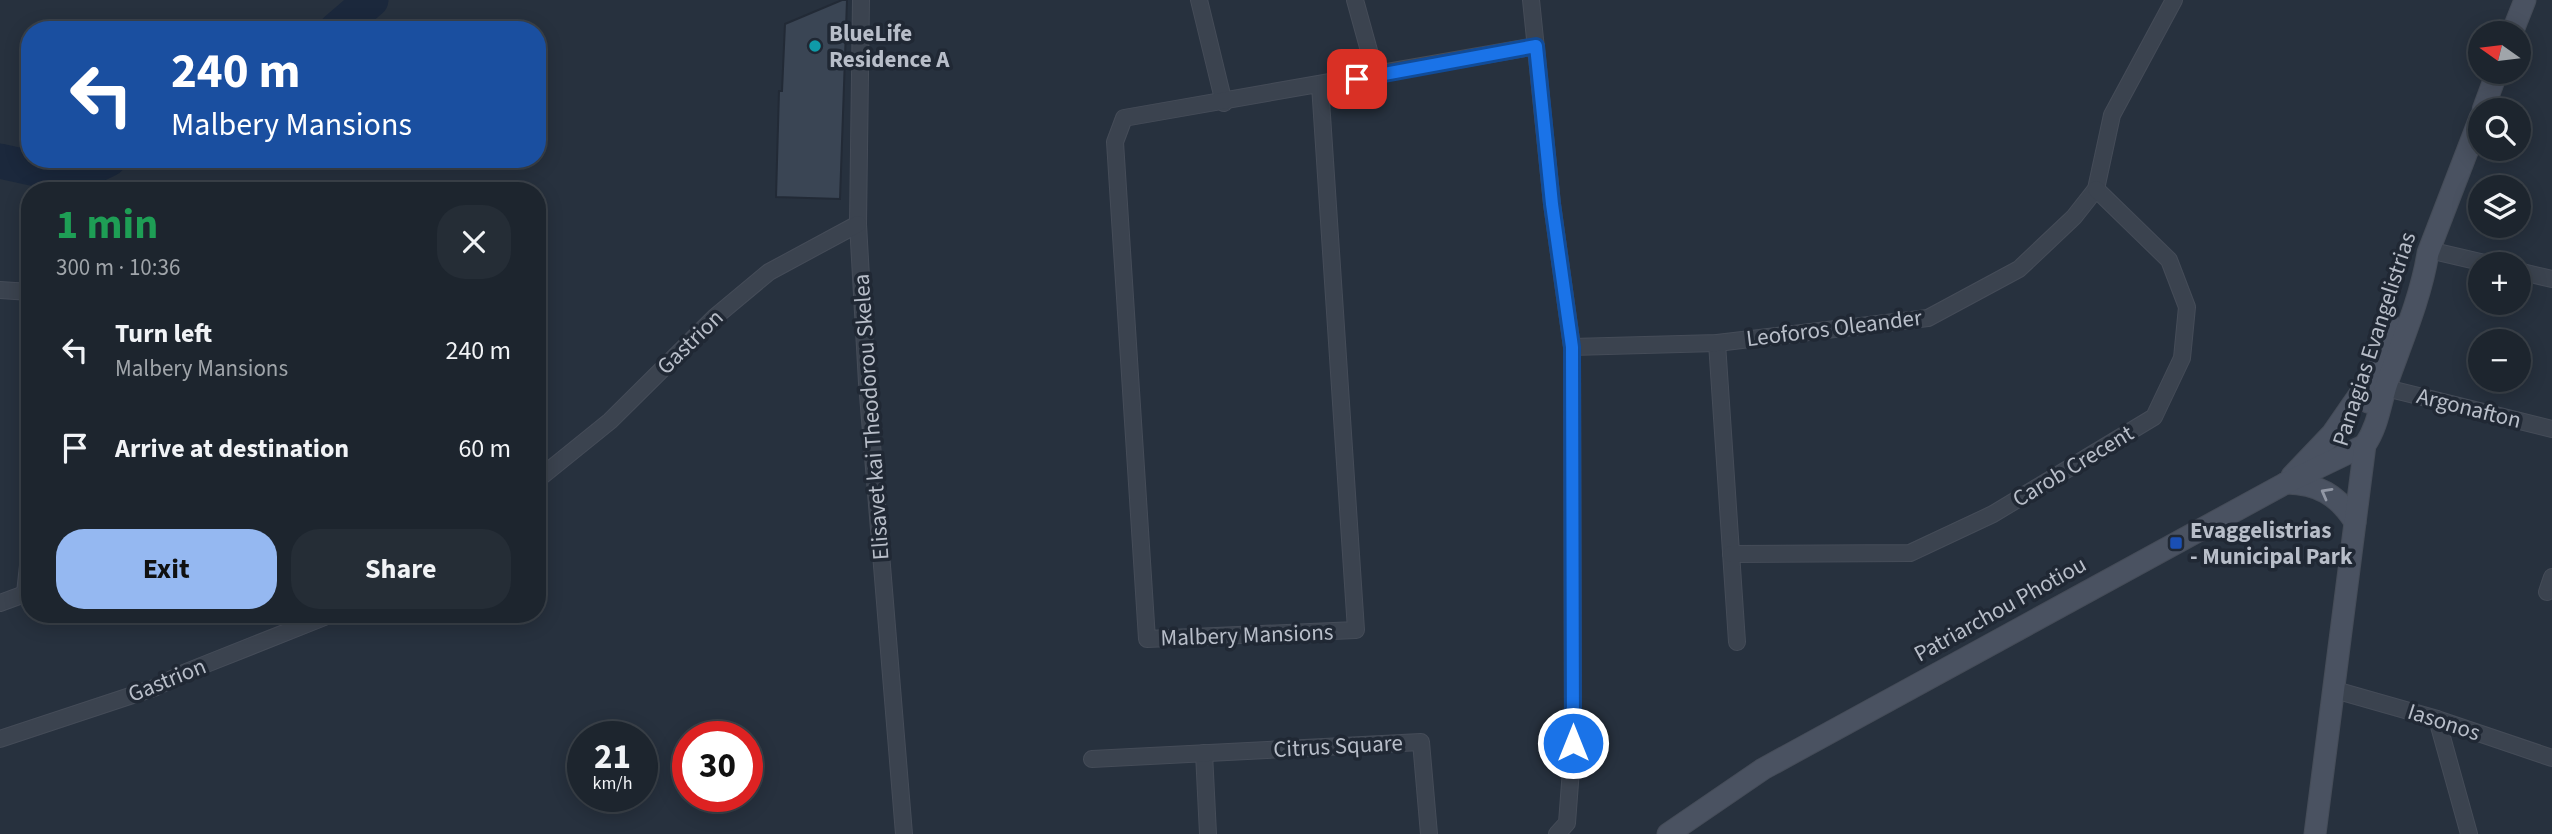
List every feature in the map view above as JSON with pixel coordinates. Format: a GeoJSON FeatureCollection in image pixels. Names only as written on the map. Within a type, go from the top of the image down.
{"type":"FeatureCollection","features":[{"type":"Feature","properties":{"kind":"main road"},"geometry":{"type":"LineString","coordinates":[[2517,21],[2525,0]]}},
{"type":"Feature","properties":{"kind":"main road","name":"Panagias Evangelistrias"},"geometry":{"type":"LineString","coordinates":[[2315,834],[2365,445],[2362,424],[2381,379],[2394,320],[2428,251],[2468,149]]}},
{"type":"Feature","properties":{"kind":"main road"},"geometry":{"type":"LineString","coordinates":[[2286,483],[2381,379]]}},
{"type":"Feature","properties":{"kind":"main road","name":"Patriarchou Photiou"},"geometry":{"type":"LineString","coordinates":[[1668,834],[1763,769],[2286,483],[2365,445]]}},
{"type":"Feature","properties":{"kind":"main road"},"geometry":{"type":"LineString","coordinates":[[2286,483],[2307,484],[2327,491],[2343,504],[2355,522]]}},
{"type":"Feature","properties":{"kind":"street","name":"Elisavet kai Theodorou Skelea"},"geometry":{"type":"LineString","coordinates":[[861,0],[858,224],[867,383],[904,834]]}},
{"type":"Feature","properties":{"kind":"street"},"geometry":{"type":"LineString","coordinates":[[1199,0],[1224,103]]}},
{"type":"Feature","properties":{"kind":"street"},"geometry":{"type":"LineString","coordinates":[[1355,0],[1376,76]]}},
{"type":"Feature","properties":{"kind":"street"},"geometry":{"type":"LineString","coordinates":[[1531,0],[1552,204],[1572,347],[1573,743],[1567,823],[1557,834]]}},
{"type":"Feature","properties":{"kind":"street","name":"Leoforos Oleander"},"geometry":{"type":"LineString","coordinates":[[1572,347],[1717,343],[1928,318],[2019,269],[2074,217],[2096,189],[2112,115],[2174,0]]}},
{"type":"Feature","properties":{"kind":"street","name":"Malbery Mansions"},"geometry":{"type":"LineString","coordinates":[[1320,85],[1356,630],[1147,639],[1115,142],[1124,118],[1224,103],[1320,85],[1376,76],[1536,46]]}},
{"type":"Feature","properties":{"kind":"street","name":"Carob Crecent"},"geometry":{"type":"LineString","coordinates":[[1731,554],[1910,553],[1993,514],[2154,417],[2182,358],[2187,307],[2169,260],[2096,189]]}},
{"type":"Feature","properties":{"kind":"street","name":"Gastrion"},"geometry":{"type":"LineString","coordinates":[[546,473],[610,421],[715,317],[769,272],[858,224]]}},
{"type":"Feature","properties":{"kind":"street"},"geometry":{"type":"LineString","coordinates":[[2428,251],[2468,260]]}},
{"type":"Feature","properties":{"kind":"street"},"geometry":{"type":"LineString","coordinates":[[2531,274],[2552,279]]}},
{"type":"Feature","properties":{"kind":"street"},"geometry":{"type":"LineString","coordinates":[[0,290],[21,291]]}},
{"type":"Feature","properties":{"kind":"street"},"geometry":{"type":"LineString","coordinates":[[1717,343],[1737,642]]}},
{"type":"Feature","properties":{"kind":"street","name":"Argonafton"},"geometry":{"type":"LineString","coordinates":[[2381,379],[2552,429]]}},
{"type":"Feature","properties":{"kind":"street"},"geometry":{"type":"LineString","coordinates":[[0,603],[21,596]]}},
{"type":"Feature","properties":{"kind":"street","name":"Gastrion"},"geometry":{"type":"LineString","coordinates":[[0,739],[154,688],[186,672],[309,623]]}},
{"type":"Feature","properties":{"kind":"street","name":"Iasonos"},"geometry":{"type":"LineString","coordinates":[[2335,690],[2437,719],[2552,758]]}},
{"type":"Feature","properties":{"kind":"street"},"geometry":{"type":"LineString","coordinates":[[2437,719],[2469,834]]}},
{"type":"Feature","properties":{"kind":"street","name":"Citrus Square"},"geometry":{"type":"LineString","coordinates":[[1092,760],[1421,742],[1429,834]]}},
{"type":"Feature","properties":{"kind":"street"},"geometry":{"type":"LineString","coordinates":[[1204,753],[1208,834]]}},
{"type":"Feature","properties":{"kind":"building"},"geometry":{"type":"Polygon","coordinates":[[[847,0],[840,199],[776,197],[779,91],[782,91],[785,24],[847,0]]]}},
{"type":"Feature","properties":{"kind":"waterway"},"geometry":{"type":"LineString","coordinates":[[346,21],[371,0]]}},
{"type":"Feature","properties":{"kind":"waterway"},"geometry":{"type":"LineString","coordinates":[[0,161],[21,166]]}},
{"type":"Feature","properties":{"kind":"waterway"},"geometry":{"type":"LineString","coordinates":[[32,168],[72,177],[90,168]]}},
{"type":"Feature","properties":{"kind":"place","name":"BlueLife Residence A"},"geometry":{"type":"Point","coordinates":[815,46]}},
{"type":"Feature","properties":{"kind":"place","name":"Evaggelistrias - Municipal Park"},"geometry":{"type":"Point","coordinates":[2176,543]}},
{"type":"Feature","properties":{"kind":"route"},"geometry":{"type":"LineString","coordinates":[[1357,79],[1536,46],[1552,204],[1572,347],[1573,743]]}}]}
